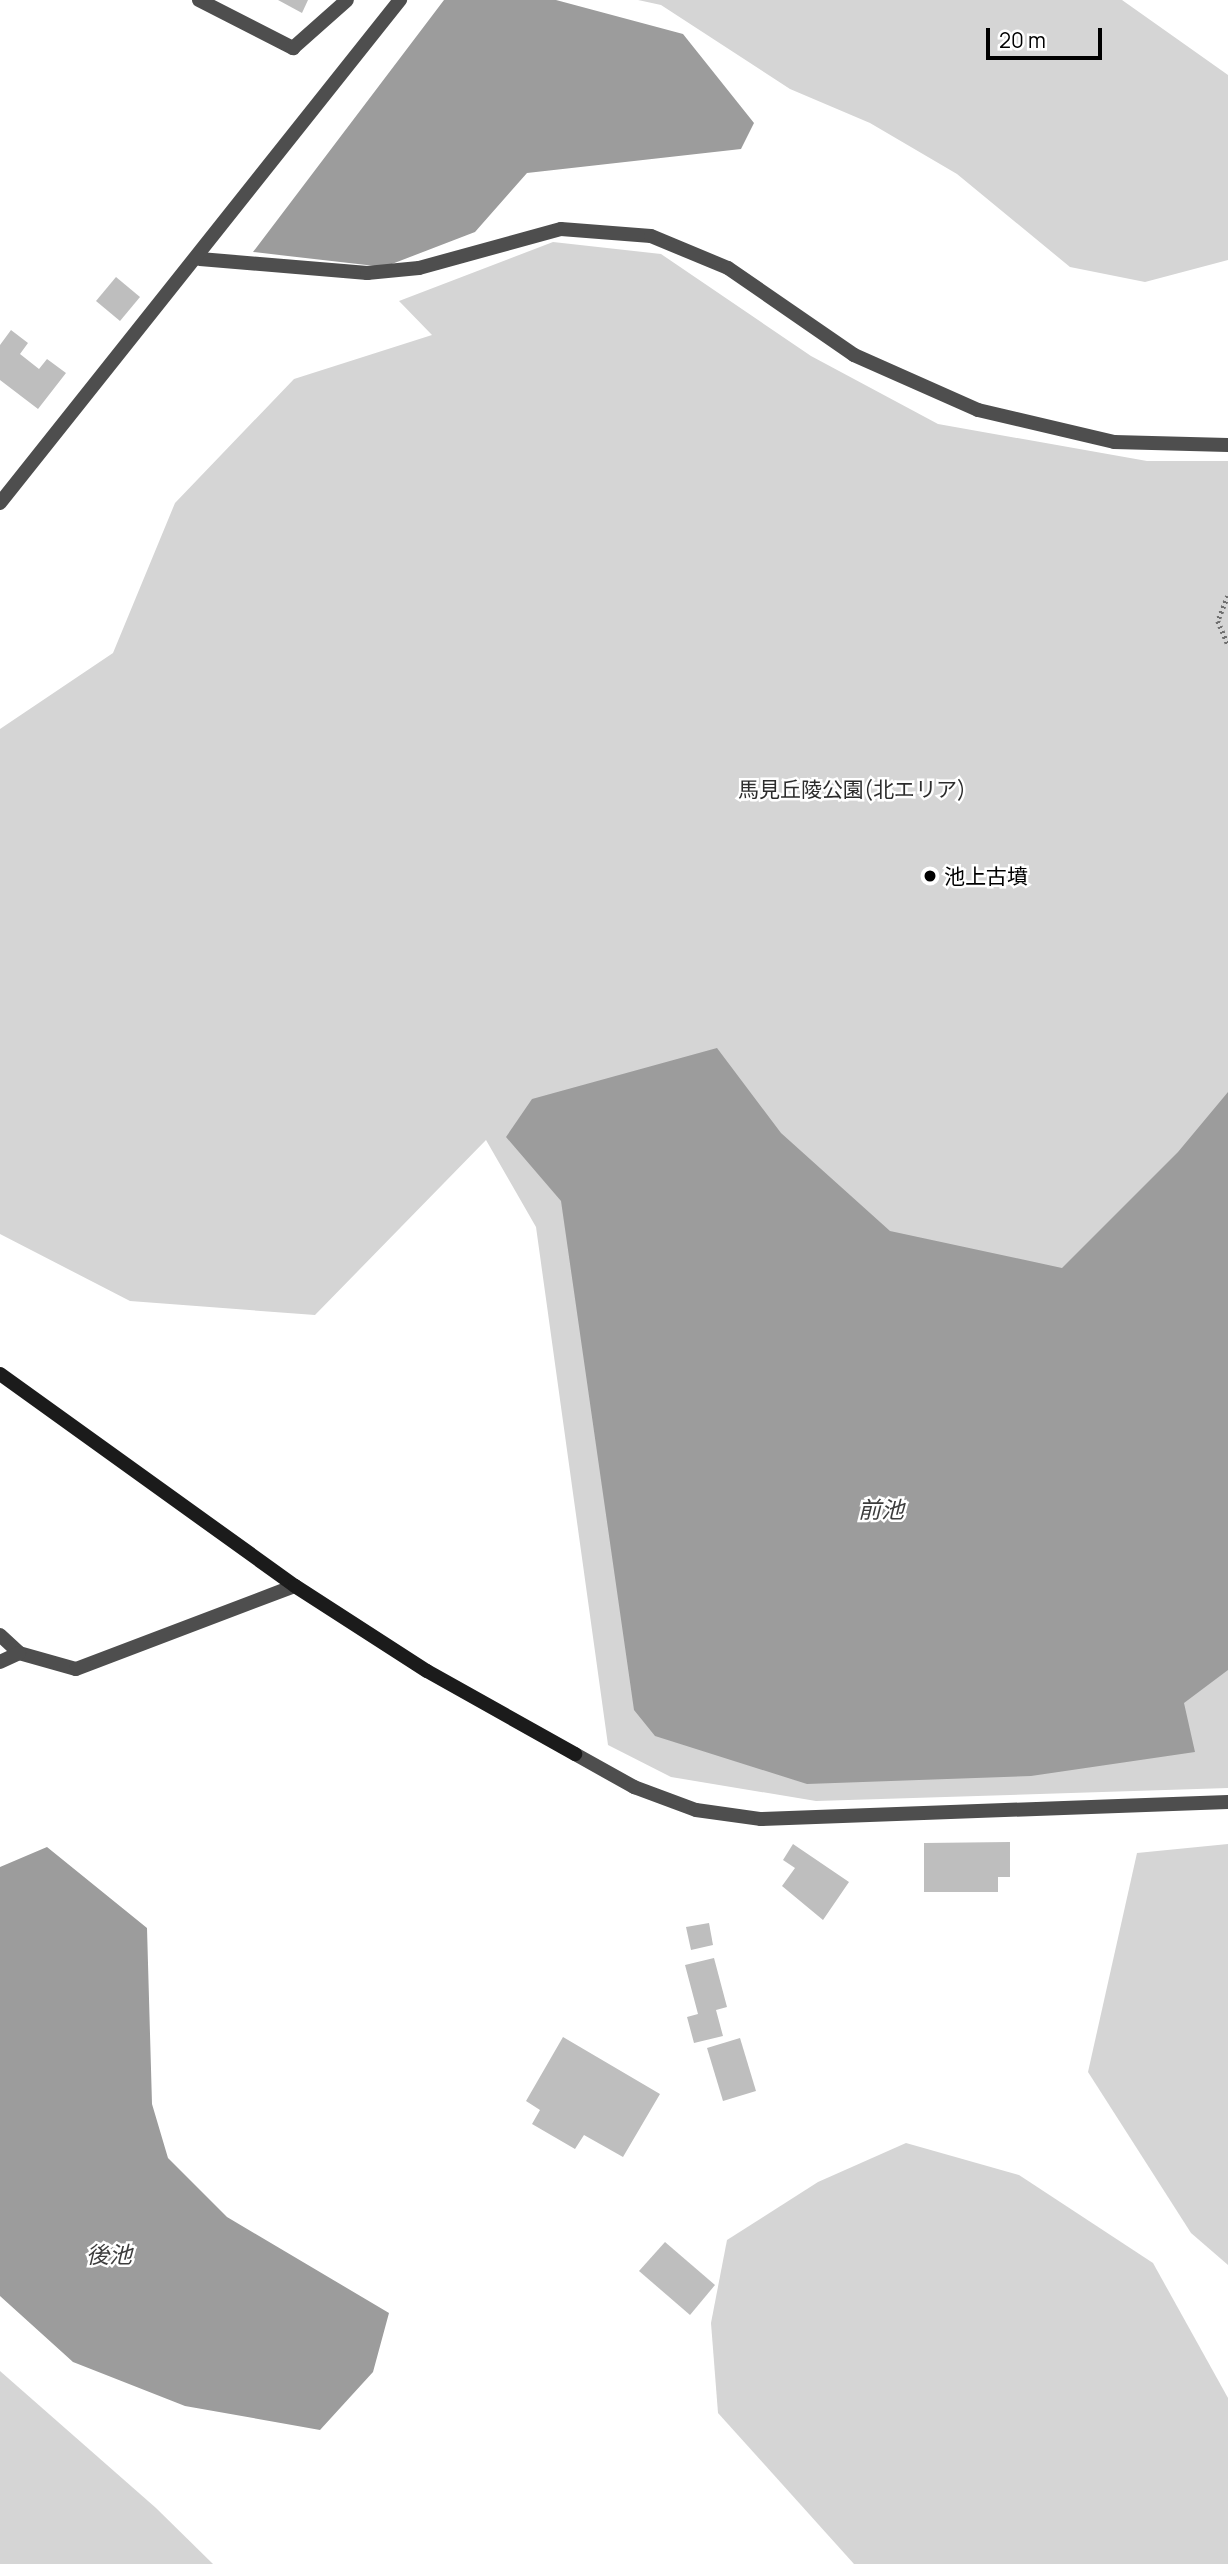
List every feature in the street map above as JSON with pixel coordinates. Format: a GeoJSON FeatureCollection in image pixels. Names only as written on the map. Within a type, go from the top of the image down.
{"type":"FeatureCollection","features":[{"type":"Feature","properties":{"kind":"street"},"geometry":{"type":"LineString","coordinates":[[199,0],[293,48],[347,0]]}},
{"type":"Feature","properties":{"kind":"street"},"geometry":{"type":"LineString","coordinates":[[0,503],[200,259],[400,0]]}},
{"type":"Feature","properties":{"kind":"street"},"geometry":{"type":"LineString","coordinates":[[200,259],[367,273],[419,268],[561,229],[651,236],[728,268],[853,355],[978,410],[1114,442],[1228,445]]}},
{"type":"Feature","properties":{"kind":"street"},"geometry":{"type":"LineString","coordinates":[[0,1374],[295,1586],[427,1671],[634,1787],[696,1810],[761,1819],[1228,1802]]}},
{"type":"Feature","properties":{"kind":"street"},"geometry":{"type":"LineString","coordinates":[[0,1635],[19,1653],[76,1669],[295,1586]]}},
{"type":"Feature","properties":{"kind":"street"},"geometry":{"type":"LineString","coordinates":[[0,1662],[19,1653]]}},
{"type":"Feature","properties":{"kind":"path"},"geometry":{"type":"LineString","coordinates":[[1228,596],[1218,621],[1228,644]]}},
{"type":"Feature","properties":{"kind":"green space"},"geometry":{"type":"Polygon","coordinates":[[[638,0],[1122,0],[1228,75],[1228,260],[1145,282],[1070,267],[957,174],[870,123],[790,89],[661,5],[638,0]]]}},
{"type":"Feature","properties":{"kind":"green space","name":"馬見丘陵公園(北エリア)"},"geometry":{"type":"Polygon","coordinates":[[[553,242],[661,254],[811,356],[938,424],[1147,461],[1228,461],[1228,1788],[816,1801],[671,1777],[608,1745],[536,1227],[486,1140],[315,1315],[130,1301],[0,1234],[0,729],[113,653],[175,503],[294,379],[432,335],[399,301],[553,242]]]}},
{"type":"Feature","properties":{"kind":"green space"},"geometry":{"type":"Polygon","coordinates":[[[1228,1844],[1228,2265],[1191,2233],[1088,2072],[1137,1853],[1228,1844]]]}},
{"type":"Feature","properties":{"kind":"green space"},"geometry":{"type":"Polygon","coordinates":[[[906,2143],[1019,2175],[1153,2263],[1228,2398],[1228,2564],[854,2564],[718,2413],[711,2323],[727,2240],[818,2182],[906,2143]]]}},
{"type":"Feature","properties":{"kind":"green space"},"geometry":{"type":"Polygon","coordinates":[[[0,2371],[156,2508],[213,2564],[0,2564],[0,2371]]]}},
{"type":"Feature","properties":{"kind":"water"},"geometry":{"type":"Polygon","coordinates":[[[444,0],[556,0],[683,34],[754,123],[741,149],[527,173],[475,232],[384,267],[253,252],[444,0]]]}},
{"type":"Feature","properties":{"kind":"water","name":"前池"},"geometry":{"type":"Polygon","coordinates":[[[717,1048],[781,1133],[890,1231],[1062,1268],[1178,1152],[1228,1092],[1228,1670],[1184,1703],[1195,1752],[1031,1776],[807,1784],[655,1736],[634,1710],[561,1201],[506,1137],[532,1099],[717,1048]]]}},
{"type":"Feature","properties":{"kind":"water","name":"後池"},"geometry":{"type":"Polygon","coordinates":[[[47,1847],[147,1928],[152,2104],[168,2158],[227,2217],[389,2313],[373,2372],[320,2430],[185,2406],[73,2362],[0,2296],[0,1867],[47,1847]]]}},
{"type":"Feature","properties":{"kind":"building"},"geometry":{"type":"Polygon","coordinates":[[[278,0],[308,0],[302,13],[278,0]]]}},
{"type":"Feature","properties":{"kind":"building"},"geometry":{"type":"Polygon","coordinates":[[[116,277],[140,297],[120,321],[96,301],[116,277]]]}},
{"type":"Feature","properties":{"kind":"building"},"geometry":{"type":"Polygon","coordinates":[[[11,330],[28,343],[20,354],[39,369],[47,359],[66,373],[38,409],[0,380],[0,345],[11,330]]]}},
{"type":"Feature","properties":{"kind":"building"},"geometry":{"type":"Polygon","coordinates":[[[1010,1842],[1010,1877],[998,1877],[998,1892],[924,1892],[924,1843],[1010,1842]]]}},
{"type":"Feature","properties":{"kind":"building"},"geometry":{"type":"Polygon","coordinates":[[[793,1844],[849,1882],[823,1920],[782,1886],[795,1868],[783,1860],[793,1844]]]}},
{"type":"Feature","properties":{"kind":"building"},"geometry":{"type":"Polygon","coordinates":[[[709,1923],[713,1945],[691,1950],[686,1927],[709,1923]]]}},
{"type":"Feature","properties":{"kind":"building"},"geometry":{"type":"Polygon","coordinates":[[[714,1958],[727,2007],[716,2010],[723,2036],[694,2043],[687,2017],[698,2014],[685,1965],[714,1958]]]}},
{"type":"Feature","properties":{"kind":"building"},"geometry":{"type":"Polygon","coordinates":[[[563,2037],[660,2094],[623,2157],[584,2135],[575,2149],[532,2124],[540,2110],[526,2101],[563,2037]]]}},
{"type":"Feature","properties":{"kind":"building"},"geometry":{"type":"Polygon","coordinates":[[[740,2038],[756,2091],[723,2101],[707,2048],[740,2038]]]}},
{"type":"Feature","properties":{"kind":"building"},"geometry":{"type":"Polygon","coordinates":[[[665,2242],[715,2285],[690,2315],[639,2271],[665,2242]]]}},
{"type":"Feature","properties":{"kind":"place","name":"池上古墳"},"geometry":{"type":"Point","coordinates":[930,876]}}]}
